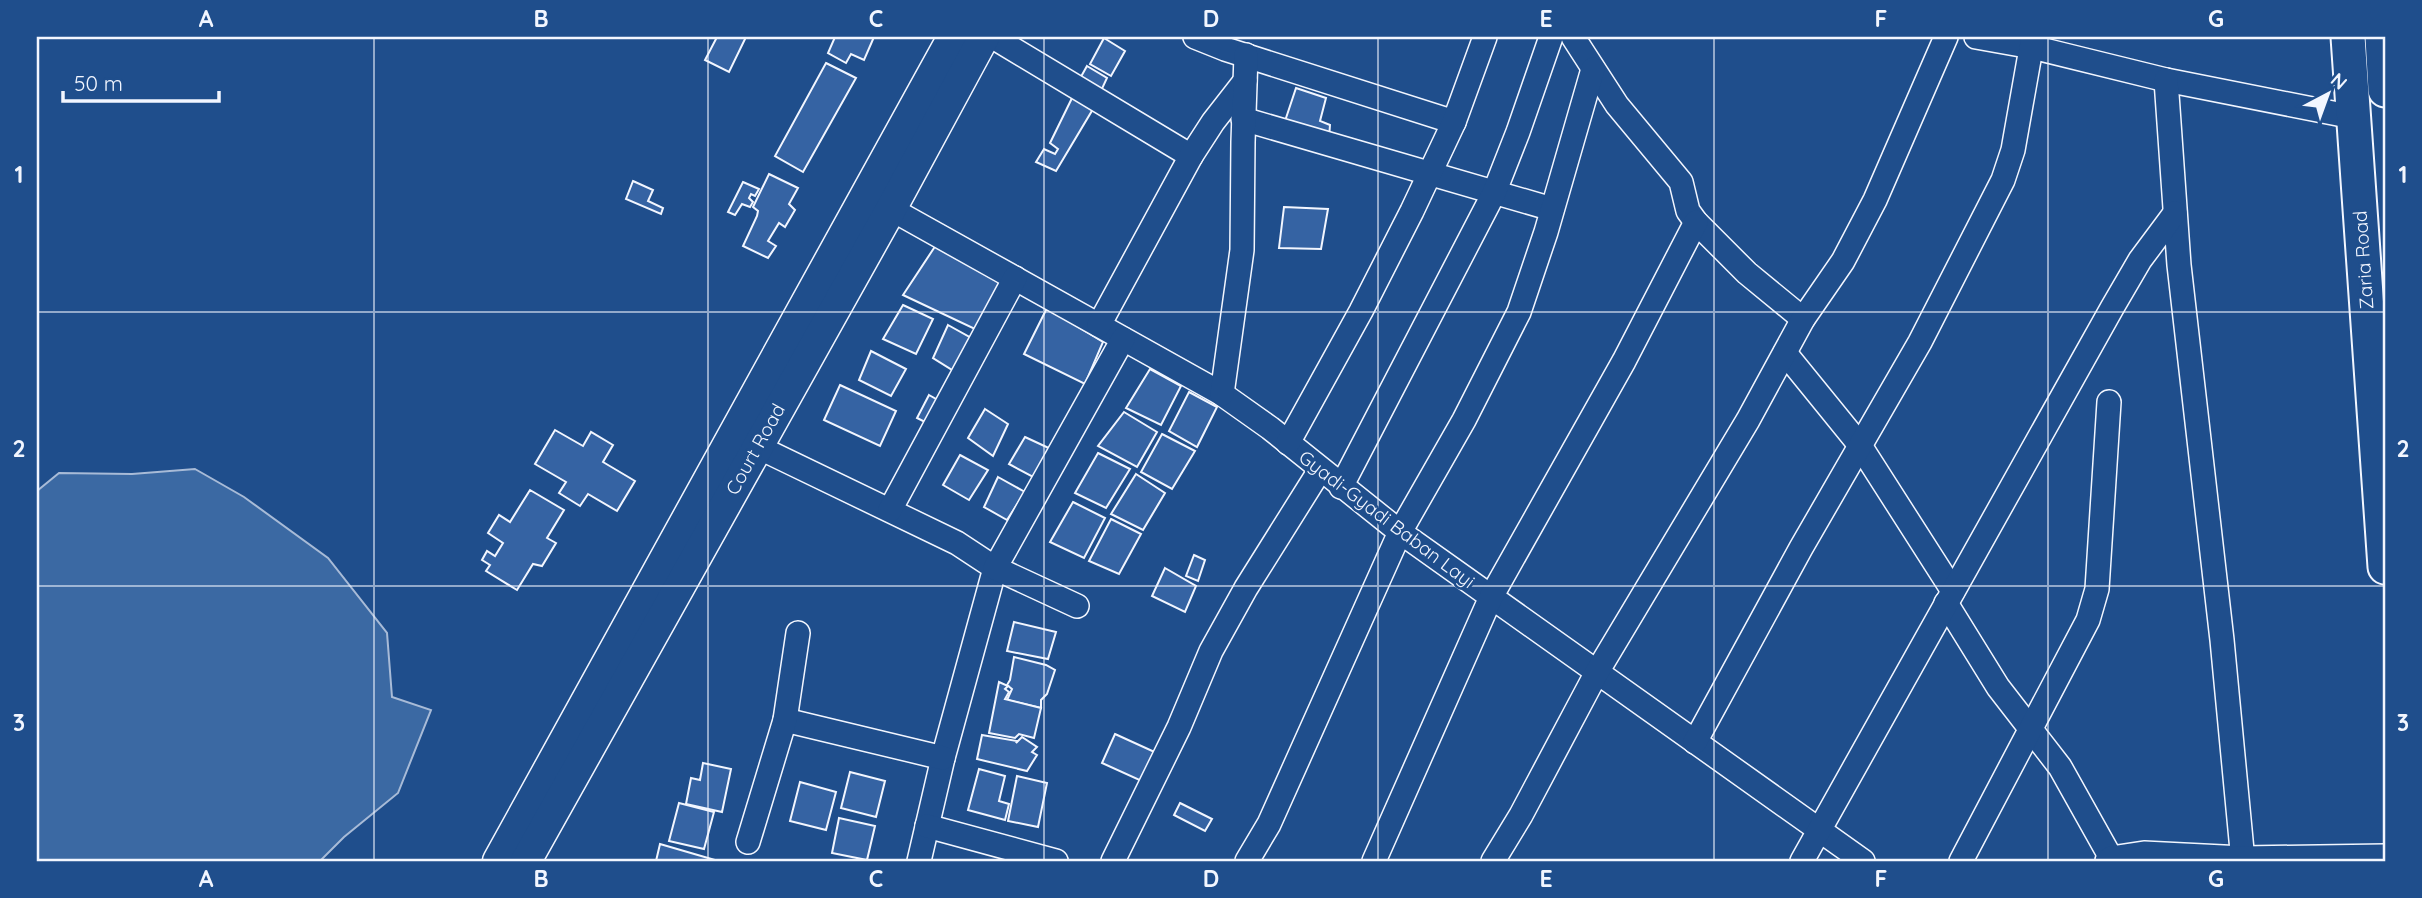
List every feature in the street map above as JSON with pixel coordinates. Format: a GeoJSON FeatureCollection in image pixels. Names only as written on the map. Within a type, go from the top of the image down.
{"type":"FeatureCollection","features":[{"type":"Feature","properties":{"kind":"highway","name":"Zaria Road"},"geometry":{"type":"LineString","coordinates":[[2348,37],[2385,567]]}},
{"type":"Feature","properties":{"kind":"highway"},"geometry":{"type":"LineString","coordinates":[[2382,37],[2385,90]]}},
{"type":"Feature","properties":{"kind":"main road","name":"Court Road"},"geometry":{"type":"LineString","coordinates":[[498,861],[953,37]]}},
{"type":"Feature","properties":{"kind":"main road","name":"Court Road"},"geometry":{"type":"LineString","coordinates":[[526,861],[891,209],[984,37]]}},
{"type":"Feature","properties":{"kind":"street"},"geometry":{"type":"LineString","coordinates":[[993,37],[1191,156]]}},
{"type":"Feature","properties":{"kind":"street"},"geometry":{"type":"LineString","coordinates":[[1195,37],[1454,122]]}},
{"type":"Feature","properties":{"kind":"street"},"geometry":{"type":"LineString","coordinates":[[1288,443],[1361,312],[1454,122],[1485,37]]}},
{"type":"Feature","properties":{"kind":"street"},"geometry":{"type":"LineString","coordinates":[[1341,487],[1494,193],[1551,37]]}},
{"type":"Feature","properties":{"kind":"street"},"geometry":{"type":"LineString","coordinates":[[1573,37],[1616,105],[1681,182],[1688,211],[1696,222],[1747,273],[1803,319]]}},
{"type":"Feature","properties":{"kind":"street"},"geometry":{"type":"LineString","coordinates":[[1493,861],[1545,771],[1597,671],[1748,420],[1803,319],[1843,261],[1875,200],[1946,37]]}},
{"type":"Feature","properties":{"kind":"street"},"geometry":{"type":"LineString","coordinates":[[1976,37],[2032,42],[2166,80],[2353,117]]}},
{"type":"Feature","properties":{"kind":"street"},"geometry":{"type":"LineString","coordinates":[[1695,742],[1859,444],[1920,342],[2003,180],[2013,150],[2032,42]]}},
{"type":"Feature","properties":{"kind":"street"},"geometry":{"type":"LineString","coordinates":[[1222,394],[1242,250],[1246,55]]}},
{"type":"Feature","properties":{"kind":"street"},"geometry":{"type":"LineString","coordinates":[[1247,861],[1269,824],[1400,533],[1464,420],[1519,312],[1593,69]]}},
{"type":"Feature","properties":{"kind":"street"},"geometry":{"type":"LineString","coordinates":[[2166,80],[2179,265],[2222,640],[2243,860]]}},
{"type":"Feature","properties":{"kind":"street"},"geometry":{"type":"LineString","coordinates":[[1099,325],[1191,156],[1245,81]]}},
{"type":"Feature","properties":{"kind":"street"},"geometry":{"type":"LineString","coordinates":[[1244,119],[1552,209]]}},
{"type":"Feature","properties":{"kind":"street","name":"Gyadi-Gyadi Baban Layi"},"geometry":{"type":"LineString","coordinates":[[891,209],[1222,394],[1400,533],[1863,861]]}},
{"type":"Feature","properties":{"kind":"street"},"geometry":{"type":"LineString","coordinates":[[1802,861],[2112,308],[2140,260],[2175,213]]}},
{"type":"Feature","properties":{"kind":"street"},"geometry":{"type":"LineString","coordinates":[[1374,861],[1491,597],[1624,361],[1696,222]]}},
{"type":"Feature","properties":{"kind":"street"},"geometry":{"type":"LineString","coordinates":[[890,510],[1015,278]]}},
{"type":"Feature","properties":{"kind":"street"},"geometry":{"type":"LineString","coordinates":[[919,861],[943,758],[995,568],[1123,339]]}},
{"type":"Feature","properties":{"kind":"street"},"geometry":{"type":"LineString","coordinates":[[1785,353],[1859,444],[1950,597],[1998,687],[2060,767],[2109,860],[2144,853],[2243,860],[2385,856]]}},
{"type":"Feature","properties":{"kind":"street"},"geometry":{"type":"LineString","coordinates":[[1961,861],[2081,634],[2097,589],[2109,402]]}},
{"type":"Feature","properties":{"kind":"street"},"geometry":{"type":"LineString","coordinates":[[757,446],[957,543],[995,568],[1077,606]]}},
{"type":"Feature","properties":{"kind":"street"},"geometry":{"type":"LineString","coordinates":[[1113,861],[1179,727],[1212,651],[1246,588],[1320,470]]}},
{"type":"Feature","properties":{"kind":"street"},"geometry":{"type":"LineString","coordinates":[[748,842],[785,720],[799,633]]}},
{"type":"Feature","properties":{"kind":"street"},"geometry":{"type":"LineString","coordinates":[[785,720],[943,758]]}},
{"type":"Feature","properties":{"kind":"street"},"geometry":{"type":"LineString","coordinates":[[928,825],[1056,861]]}},
{"type":"Feature","properties":{"kind":"water"},"geometry":{"type":"Polygon","coordinates":[[[195,469],[244,497],[328,558],[387,633],[392,697],[431,710],[398,793],[344,837],[320,861],[37,861],[37,491],[59,473],[132,474],[195,469]]]}},
{"type":"Feature","properties":{"kind":"building"},"geometry":{"type":"Polygon","coordinates":[[[717,37],[746,37],[729,72],[705,60],[717,37]]]}},
{"type":"Feature","properties":{"kind":"building"},"geometry":{"type":"Polygon","coordinates":[[[835,37],[874,37],[864,60],[851,54],[846,63],[828,53],[835,37]]]}},
{"type":"Feature","properties":{"kind":"building"},"geometry":{"type":"Polygon","coordinates":[[[1104,38],[1125,51],[1111,76],[1090,64],[1104,38]]]}},
{"type":"Feature","properties":{"kind":"building"},"geometry":{"type":"Polygon","coordinates":[[[826,63],[856,78],[803,172],[775,156],[826,63]]]}},
{"type":"Feature","properties":{"kind":"building"},"geometry":{"type":"Polygon","coordinates":[[[1087,66],[1107,78],[1100,93],[1078,82],[1087,66]]]}},
{"type":"Feature","properties":{"kind":"building"},"geometry":{"type":"Polygon","coordinates":[[[1296,88],[1326,98],[1320,121],[1330,125],[1329,138],[1284,124],[1296,88]]]}},
{"type":"Feature","properties":{"kind":"building"},"geometry":{"type":"Polygon","coordinates":[[[1075,92],[1096,104],[1056,171],[1036,162],[1044,149],[1055,154],[1058,149],[1050,143],[1075,92]]]}},
{"type":"Feature","properties":{"kind":"building"},"geometry":{"type":"Polygon","coordinates":[[[769,174],[798,188],[789,204],[795,210],[785,227],[779,223],[768,241],[776,246],[768,258],[743,246],[757,216],[758,211],[753,207],[769,174]]]}},
{"type":"Feature","properties":{"kind":"building"},"geometry":{"type":"Polygon","coordinates":[[[633,181],[653,190],[648,201],[663,208],[661,214],[626,199],[633,181]]]}},
{"type":"Feature","properties":{"kind":"building"},"geometry":{"type":"Polygon","coordinates":[[[743,182],[759,189],[755,196],[751,194],[749,198],[753,202],[750,207],[742,204],[735,215],[728,212],[743,182]]]}},
{"type":"Feature","properties":{"kind":"building"},"geometry":{"type":"Polygon","coordinates":[[[1284,207],[1328,209],[1321,249],[1279,248],[1284,207]]]}},
{"type":"Feature","properties":{"kind":"building"},"geometry":{"type":"Polygon","coordinates":[[[936,245],[1004,282],[977,330],[903,295],[936,245]]]}},
{"type":"Feature","properties":{"kind":"building"},"geometry":{"type":"Polygon","coordinates":[[[903,305],[933,319],[916,354],[883,339],[903,305]]]}},
{"type":"Feature","properties":{"kind":"building"},"geometry":{"type":"Polygon","coordinates":[[[1047,308],[1103,342],[1085,384],[1024,354],[1047,308]]]}},
{"type":"Feature","properties":{"kind":"building"},"geometry":{"type":"Polygon","coordinates":[[[948,325],[973,339],[957,373],[933,358],[948,325]]]}},
{"type":"Feature","properties":{"kind":"building"},"geometry":{"type":"Polygon","coordinates":[[[871,351],[906,369],[891,396],[859,380],[871,351]]]}},
{"type":"Feature","properties":{"kind":"building"},"geometry":{"type":"Polygon","coordinates":[[[1150,369],[1181,386],[1161,425],[1126,408],[1150,369]]]}},
{"type":"Feature","properties":{"kind":"building"},"geometry":{"type":"Polygon","coordinates":[[[840,385],[896,411],[880,446],[824,420],[840,385]]]}},
{"type":"Feature","properties":{"kind":"building"},"geometry":{"type":"Polygon","coordinates":[[[1189,392],[1217,407],[1197,447],[1169,431],[1189,392]]]}},
{"type":"Feature","properties":{"kind":"building"},"geometry":{"type":"Polygon","coordinates":[[[929,395],[943,403],[931,425],[917,418],[929,395]]]}},
{"type":"Feature","properties":{"kind":"building"},"geometry":{"type":"Polygon","coordinates":[[[985,409],[1008,424],[993,456],[968,438],[985,409]]]}},
{"type":"Feature","properties":{"kind":"building"},"geometry":{"type":"Polygon","coordinates":[[[1124,412],[1157,432],[1137,467],[1098,446],[1124,412]]]}},
{"type":"Feature","properties":{"kind":"building"},"geometry":{"type":"Polygon","coordinates":[[[555,430],[583,446],[591,432],[613,445],[603,462],[635,481],[617,511],[588,494],[580,506],[559,493],[566,482],[535,464],[555,430]]]}},
{"type":"Feature","properties":{"kind":"building"},"geometry":{"type":"Polygon","coordinates":[[[1162,434],[1195,451],[1172,489],[1141,472],[1162,434]]]}},
{"type":"Feature","properties":{"kind":"building"},"geometry":{"type":"Polygon","coordinates":[[[1025,437],[1053,450],[1035,478],[1009,464],[1025,437]]]}},
{"type":"Feature","properties":{"kind":"building"},"geometry":{"type":"Polygon","coordinates":[[[1098,453],[1130,469],[1106,508],[1075,493],[1098,453]]]}},
{"type":"Feature","properties":{"kind":"building"},"geometry":{"type":"Polygon","coordinates":[[[960,455],[988,470],[969,500],[943,485],[960,455]]]}},
{"type":"Feature","properties":{"kind":"building"},"geometry":{"type":"Polygon","coordinates":[[[1136,474],[1165,493],[1143,530],[1111,514],[1136,474]]]}},
{"type":"Feature","properties":{"kind":"building"},"geometry":{"type":"Polygon","coordinates":[[[998,477],[1025,492],[1007,520],[984,507],[998,477]]]}},
{"type":"Feature","properties":{"kind":"building"},"geometry":{"type":"Polygon","coordinates":[[[530,490],[564,510],[547,538],[556,543],[542,566],[533,564],[517,590],[486,571],[490,565],[482,560],[487,551],[495,556],[503,543],[488,533],[499,515],[510,522],[530,490]]]}},
{"type":"Feature","properties":{"kind":"building"},"geometry":{"type":"Polygon","coordinates":[[[1073,502],[1105,518],[1084,558],[1050,542],[1073,502]]]}},
{"type":"Feature","properties":{"kind":"building"},"geometry":{"type":"Polygon","coordinates":[[[1111,519],[1141,534],[1119,574],[1089,561],[1111,519]]]}},
{"type":"Feature","properties":{"kind":"building"},"geometry":{"type":"Polygon","coordinates":[[[1194,555],[1205,560],[1198,581],[1186,576],[1194,555]]]}},
{"type":"Feature","properties":{"kind":"building"},"geometry":{"type":"Polygon","coordinates":[[[1165,568],[1196,586],[1185,612],[1152,596],[1165,568]]]}},
{"type":"Feature","properties":{"kind":"building"},"geometry":{"type":"Polygon","coordinates":[[[1014,622],[1056,632],[1048,659],[1007,651],[1014,622]]]}},
{"type":"Feature","properties":{"kind":"building"},"geometry":{"type":"Polygon","coordinates":[[[1014,657],[1055,670],[1047,694],[1041,700],[1041,708],[1007,700],[1012,689],[1007,685],[1014,657]]]}},
{"type":"Feature","properties":{"kind":"building"},"geometry":{"type":"Polygon","coordinates":[[[999,682],[1008,686],[1005,689],[1009,692],[1005,699],[1041,708],[1034,738],[1019,734],[1015,738],[989,733],[999,682]]]}},
{"type":"Feature","properties":{"kind":"building"},"geometry":{"type":"Polygon","coordinates":[[[1115,734],[1159,754],[1146,783],[1102,763],[1115,734]]]}},
{"type":"Feature","properties":{"kind":"building"},"geometry":{"type":"Polygon","coordinates":[[[982,735],[1017,741],[1016,743],[1022,737],[1037,747],[1032,752],[1037,755],[1027,771],[977,759],[982,735]]]}},
{"type":"Feature","properties":{"kind":"building"},"geometry":{"type":"Polygon","coordinates":[[[703,763],[731,769],[722,812],[686,804],[691,778],[700,780],[703,763]]]}},
{"type":"Feature","properties":{"kind":"building"},"geometry":{"type":"Polygon","coordinates":[[[979,769],[1005,776],[999,801],[1009,804],[1005,820],[968,810],[979,769]]]}},
{"type":"Feature","properties":{"kind":"building"},"geometry":{"type":"Polygon","coordinates":[[[850,772],[885,781],[876,817],[841,808],[850,772]]]}},
{"type":"Feature","properties":{"kind":"building"},"geometry":{"type":"Polygon","coordinates":[[[1017,776],[1047,783],[1038,827],[1008,821],[1017,776]]]}},
{"type":"Feature","properties":{"kind":"building"},"geometry":{"type":"Polygon","coordinates":[[[800,782],[836,792],[826,830],[790,821],[800,782]]]}},
{"type":"Feature","properties":{"kind":"building"},"geometry":{"type":"Polygon","coordinates":[[[679,803],[714,812],[704,849],[669,841],[679,803]]]}},
{"type":"Feature","properties":{"kind":"building"},"geometry":{"type":"Polygon","coordinates":[[[1180,803],[1212,819],[1205,831],[1174,815],[1180,803]]]}},
{"type":"Feature","properties":{"kind":"building"},"geometry":{"type":"Polygon","coordinates":[[[839,818],[875,826],[867,860],[832,853],[839,818]]]}},
{"type":"Feature","properties":{"kind":"building"},"geometry":{"type":"Polygon","coordinates":[[[660,844],[715,860],[656,861],[660,844]]]}}]}
